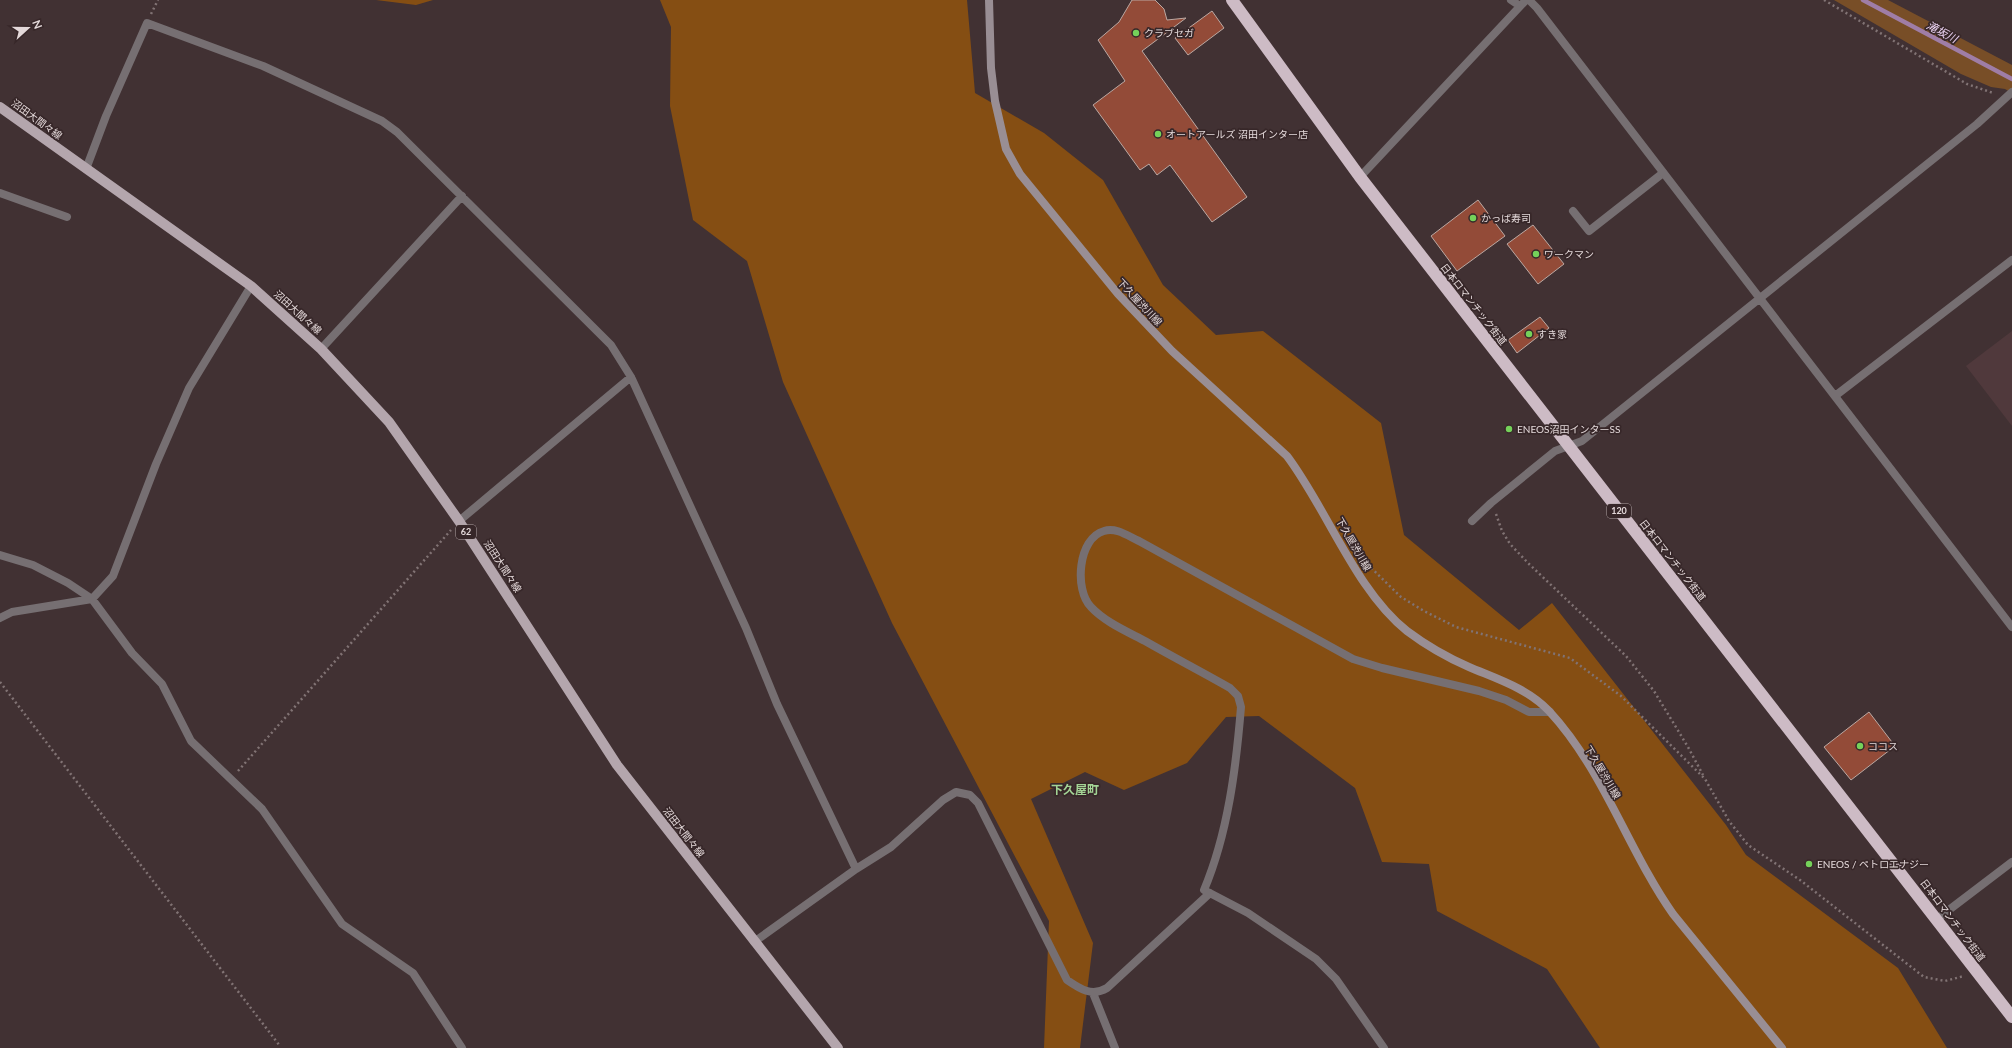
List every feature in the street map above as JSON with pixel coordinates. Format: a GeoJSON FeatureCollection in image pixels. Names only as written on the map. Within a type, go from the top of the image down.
{"type":"FeatureCollection","features":[{"type":"Feature","properties":{"kind":"highway","name":"日本ロマンチック街道"},"geometry":{"type":"LineString","coordinates":[[1232,0],[1360,177],[2012,1017]]}},
{"type":"Feature","properties":{"kind":"main road","name":"下久屋渋川線"},"geometry":{"type":"LineString","coordinates":[[989,0],[991,68],[995,101],[1006,149],[1020,174],[1079,248],[1134,311],[1172,351],[1288,456],[1302,476],[1374,596],[1406,630],[1434,650],[1507,682],[1533,696],[1550,712],[1588,762],[1657,891],[1665,903],[1782,1048]]}},
{"type":"Feature","properties":{"kind":"main road","name":"沼田大間々線"},"geometry":{"type":"LineString","coordinates":[[0,107],[251,286],[321,349],[389,422],[459,521],[617,765],[838,1048]]}},
{"type":"Feature","properties":{"kind":"street"},"geometry":{"type":"LineString","coordinates":[[1511,0],[1520,6]]}},
{"type":"Feature","properties":{"kind":"street"},"geometry":{"type":"LineString","coordinates":[[1360,177],[1527,0],[1537,8],[2012,627]]}},
{"type":"Feature","properties":{"kind":"street"},"geometry":{"type":"LineString","coordinates":[[86,169],[106,116],[147,23],[263,66],[382,121],[397,132],[611,345],[631,377],[746,628],[777,704],[856,868]]}},
{"type":"Feature","properties":{"kind":"street"},"geometry":{"type":"LineString","coordinates":[[1472,521],[1490,503],[1555,451],[1582,442],[1977,124],[2009,95]]}},
{"type":"Feature","properties":{"kind":"street"},"geometry":{"type":"LineString","coordinates":[[1572,211],[1589,231],[1663,172]]}},
{"type":"Feature","properties":{"kind":"street"},"geometry":{"type":"LineString","coordinates":[[0,193],[67,217]]}},
{"type":"Feature","properties":{"kind":"street"},"geometry":{"type":"LineString","coordinates":[[321,349],[462,196]]}},
{"type":"Feature","properties":{"kind":"street"},"geometry":{"type":"LineString","coordinates":[[1835,396],[2012,260]]}},
{"type":"Feature","properties":{"kind":"street"},"geometry":{"type":"LineString","coordinates":[[0,618],[12,612],[92,599],[113,576],[156,464],[188,388],[251,286]]}},
{"type":"Feature","properties":{"kind":"street"},"geometry":{"type":"LineString","coordinates":[[459,521],[631,377]]}},
{"type":"Feature","properties":{"kind":"street"},"geometry":{"type":"LineString","coordinates":[[1384,1048],[1336,979],[1316,959],[1248,913],[1204,890],[1216,861],[1232,788],[1241,707],[1238,696],[1230,688],[1110,622],[1090,607],[1082,595],[1080,575],[1087,546],[1094,537],[1104,531],[1116,530],[1354,659],[1382,668],[1479,690],[1506,700],[1529,712],[1550,712]]}},
{"type":"Feature","properties":{"kind":"street"},"geometry":{"type":"LineString","coordinates":[[0,555],[33,565],[68,582],[92,599],[132,653],[162,684],[192,741],[262,809],[342,924],[413,973],[462,1048]]}},
{"type":"Feature","properties":{"kind":"street"},"geometry":{"type":"LineString","coordinates":[[754,942],[856,868],[891,847],[943,800],[956,792],[970,795],[978,803],[1067,980],[1082,990],[1094,993],[1107,988],[1210,893]]}},
{"type":"Feature","properties":{"kind":"street"},"geometry":{"type":"LineString","coordinates":[[1937,919],[2012,862]]}},
{"type":"Feature","properties":{"kind":"street"},"geometry":{"type":"LineString","coordinates":[[1094,993],[1115,1048]]}},
{"type":"Feature","properties":{"kind":"path"},"geometry":{"type":"LineString","coordinates":[[1824,0],[1967,84],[2009,95]]}},
{"type":"Feature","properties":{"kind":"path"},"geometry":{"type":"LineString","coordinates":[[1490,503],[1502,531],[1510,544],[1626,656],[1649,685],[1688,747],[1729,821],[1748,845],[1800,880],[1924,977],[1945,982],[1977,972]]}},
{"type":"Feature","properties":{"kind":"path"},"geometry":{"type":"LineString","coordinates":[[231,779],[459,521]]}},
{"type":"Feature","properties":{"kind":"path"},"geometry":{"type":"LineString","coordinates":[[1342,543],[1370,565],[1401,597],[1456,628],[1570,658],[1621,696],[1705,779]]}},
{"type":"Feature","properties":{"kind":"path"},"geometry":{"type":"LineString","coordinates":[[0,682],[280,1046]]}},
{"type":"Feature","properties":{"kind":"shaded area"},"geometry":{"type":"Polygon","coordinates":[[[376,0],[433,0],[416,5],[376,0]]]}},
{"type":"Feature","properties":{"kind":"shaded area"},"geometry":{"type":"Polygon","coordinates":[[[660,0],[967,0],[975,93],[1044,133],[1103,180],[1163,285],[1216,335],[1263,331],[1381,423],[1404,535],[1519,630],[1552,603],[1726,825],[1746,855],[1898,968],[1947,1048],[1600,1048],[1547,969],[1437,911],[1429,864],[1382,862],[1355,788],[1259,716],[1226,717],[1187,763],[1124,790],[1085,772],[1031,799],[1093,943],[1080,1048],[1044,1048],[1049,921],[892,623],[783,382],[747,261],[693,220],[670,106],[671,27],[660,0]]]}},
{"type":"Feature","properties":{"kind":"shaded area"},"geometry":{"type":"Polygon","coordinates":[[[1834,0],[1888,0],[2012,65],[2012,93],[2005,89],[1991,87],[1961,74],[1834,0]]]}},
{"type":"Feature","properties":{"kind":"shaded area"},"geometry":{"type":"Polygon","coordinates":[[[2012,331],[2012,426],[1966,366],[2012,331]]]}},
{"type":"Feature","properties":{"kind":"building","name":"オートアールズ 沼田インター店"},"geometry":{"type":"Polygon","coordinates":[[[1132,0],[1155,0],[1164,9],[1167,20],[1186,18],[1142,51],[1247,197],[1212,222],[1170,165],[1157,175],[1149,164],[1140,170],[1093,105],[1125,81],[1098,40],[1119,22],[1132,0]]]}},
{"type":"Feature","properties":{"kind":"building"},"geometry":{"type":"Polygon","coordinates":[[[1212,11],[1224,28],[1188,55],[1175,38],[1212,11]]]}},
{"type":"Feature","properties":{"kind":"building","name":"かっぱ寿司"},"geometry":{"type":"Polygon","coordinates":[[[1478,200],[1505,236],[1457,271],[1431,236],[1478,200]]]}},
{"type":"Feature","properties":{"kind":"building","name":"ワークマン"},"geometry":{"type":"Polygon","coordinates":[[[1533,225],[1564,264],[1538,284],[1507,244],[1533,225]]]}},
{"type":"Feature","properties":{"kind":"building","name":"すき家"},"geometry":{"type":"Polygon","coordinates":[[[1540,317],[1549,328],[1517,353],[1508,340],[1540,317]]]}},
{"type":"Feature","properties":{"kind":"building","name":"ココス"},"geometry":{"type":"Polygon","coordinates":[[[1869,712],[1895,746],[1851,780],[1824,747],[1869,712]]]}},
{"type":"Feature","properties":{"kind":"waterway","name":"滝坂川"},"geometry":{"type":"LineString","coordinates":[[1863,0],[2012,79]]}},
{"type":"Feature","properties":{"kind":"place","name":"クラブセガ"},"geometry":{"type":"Point","coordinates":[1136,33]}},
{"type":"Feature","properties":{"kind":"place","name":"オートアールズ 沼田インター店"},"geometry":{"type":"Point","coordinates":[1158,134]}},
{"type":"Feature","properties":{"kind":"place","name":"かっぱ寿司"},"geometry":{"type":"Point","coordinates":[1473,218]}},
{"type":"Feature","properties":{"kind":"place","name":"ワークマン"},"geometry":{"type":"Point","coordinates":[1536,254]}},
{"type":"Feature","properties":{"kind":"place","name":"すき家"},"geometry":{"type":"Point","coordinates":[1529,334]}},
{"type":"Feature","properties":{"kind":"place","name":"ENEOS沼田インターSS"},"geometry":{"type":"Point","coordinates":[1509,429]}},
{"type":"Feature","properties":{"kind":"place","name":"ココス"},"geometry":{"type":"Point","coordinates":[1860,746]}},
{"type":"Feature","properties":{"kind":"place","name":"ENEOS / ペトロエナジー"},"geometry":{"type":"Point","coordinates":[1809,864]}},
{"type":"Feature","properties":{"kind":"district","name":"下久屋町"},"geometry":{"type":"Point","coordinates":[1075,790]}}]}
